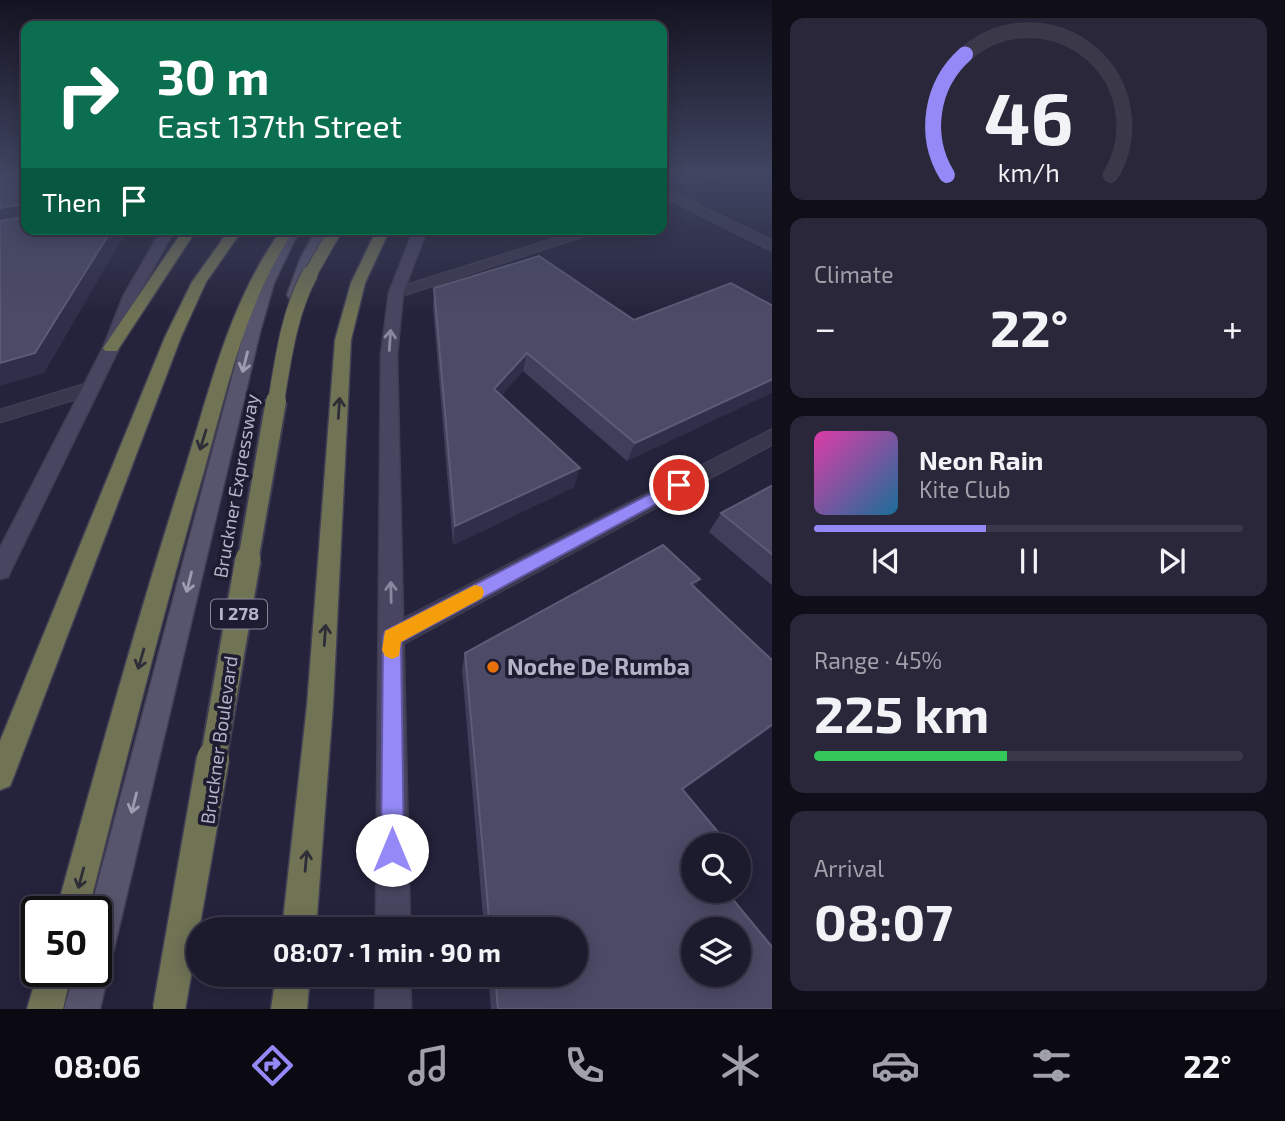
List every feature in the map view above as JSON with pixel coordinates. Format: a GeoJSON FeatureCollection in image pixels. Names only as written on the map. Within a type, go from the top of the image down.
{"type":"FeatureCollection","features":[{"type":"Feature","properties":{"kind":"highway"},"geometry":{"type":"LineString","coordinates":[[111,348],[187,235]]}},
{"type":"Feature","properties":{"kind":"highway"},"geometry":{"type":"LineString","coordinates":[[0,775],[173,337],[199,282],[233,235]]}},
{"type":"Feature","properties":{"kind":"highway"},"geometry":{"type":"LineString","coordinates":[[76,896],[174,536],[236,326],[266,260],[286,235]]}},
{"type":"Feature","properties":{"kind":"highway","name":"Bruckner Expressway"},"geometry":{"type":"LineString","coordinates":[[169,1009],[285,350],[301,291],[332,235]]}},
{"type":"Feature","properties":{"kind":"highway"},"geometry":{"type":"LineString","coordinates":[[300,917],[320,705],[343,340],[353,294],[381,235]]}},
{"type":"Feature","properties":{"kind":"highway"},"geometry":{"type":"LineString","coordinates":[[45,1009],[51,987]]}},
{"type":"Feature","properties":{"kind":"highway"},"geometry":{"type":"LineString","coordinates":[[289,1009],[292,987]]}},
{"type":"Feature","properties":{"kind":"main road"},"geometry":{"type":"LineString","coordinates":[[0,570],[111,348],[130,297],[166,235]]}},
{"type":"Feature","properties":{"kind":"main road"},"geometry":{"type":"LineString","coordinates":[[110,896],[252,332],[267,283],[288,235]]}},
{"type":"Feature","properties":{"kind":"main road","name":"Bruckner Boulevard"},"geometry":{"type":"LineString","coordinates":[[180,1009],[243,570],[281,351],[293,298],[308,257],[321,235]]}},
{"type":"Feature","properties":{"kind":"main road"},"geometry":{"type":"LineString","coordinates":[[393,917],[389,355],[396,293],[419,235]]}},
{"type":"Feature","properties":{"kind":"main road"},"geometry":{"type":"LineString","coordinates":[[393,987],[393,1009]]}},
{"type":"Feature","properties":{"kind":"street"},"geometry":{"type":"LineString","coordinates":[[723,222],[772,247]]}},
{"type":"Feature","properties":{"kind":"street"},"geometry":{"type":"LineString","coordinates":[[396,293],[580,235]]}},
{"type":"Feature","properties":{"kind":"street"},"geometry":{"type":"LineString","coordinates":[[0,416],[89,390]]}},
{"type":"Feature","properties":{"kind":"street"},"geometry":{"type":"LineString","coordinates":[[392,637],[772,435]]}},
{"type":"Feature","properties":{"kind":"building"},"geometry":{"type":"Polygon","coordinates":[[[0,222],[21,222],[21,235],[108,235],[35,353],[0,363],[0,222]]]}},
{"type":"Feature","properties":{"kind":"building"},"geometry":{"type":"Polygon","coordinates":[[[539,256],[634,320],[731,283],[772,305],[772,379],[635,443],[527,353],[494,389],[580,468],[455,526],[434,288],[539,256]]]}},
{"type":"Feature","properties":{"kind":"building"},"geometry":{"type":"Polygon","coordinates":[[[772,486],[772,554],[721,513],[772,486]]]}},
{"type":"Feature","properties":{"kind":"building"},"geometry":{"type":"Polygon","coordinates":[[[663,545],[700,579],[691,584],[772,660],[772,725],[682,789],[719,833],[681,833],[681,903],[736,903],[747,917],[681,917],[681,987],[751,987],[751,921],[772,947],[772,1009],[498,1009],[496,987],[588,987],[588,917],[489,917],[465,653],[663,545]]]}},
{"type":"Feature","properties":{"kind":"slow traffic"},"geometry":{"type":"LineString","coordinates":[[392,650],[392,637],[475,592]]}},
{"type":"Feature","properties":{"kind":"place","name":"Noche De Rumba"},"geometry":{"type":"Point","coordinates":[493,667]}},
{"type":"Feature","properties":{"kind":"route"},"geometry":{"type":"LineString","coordinates":[[392,850],[392,637],[679,485]]}}]}
